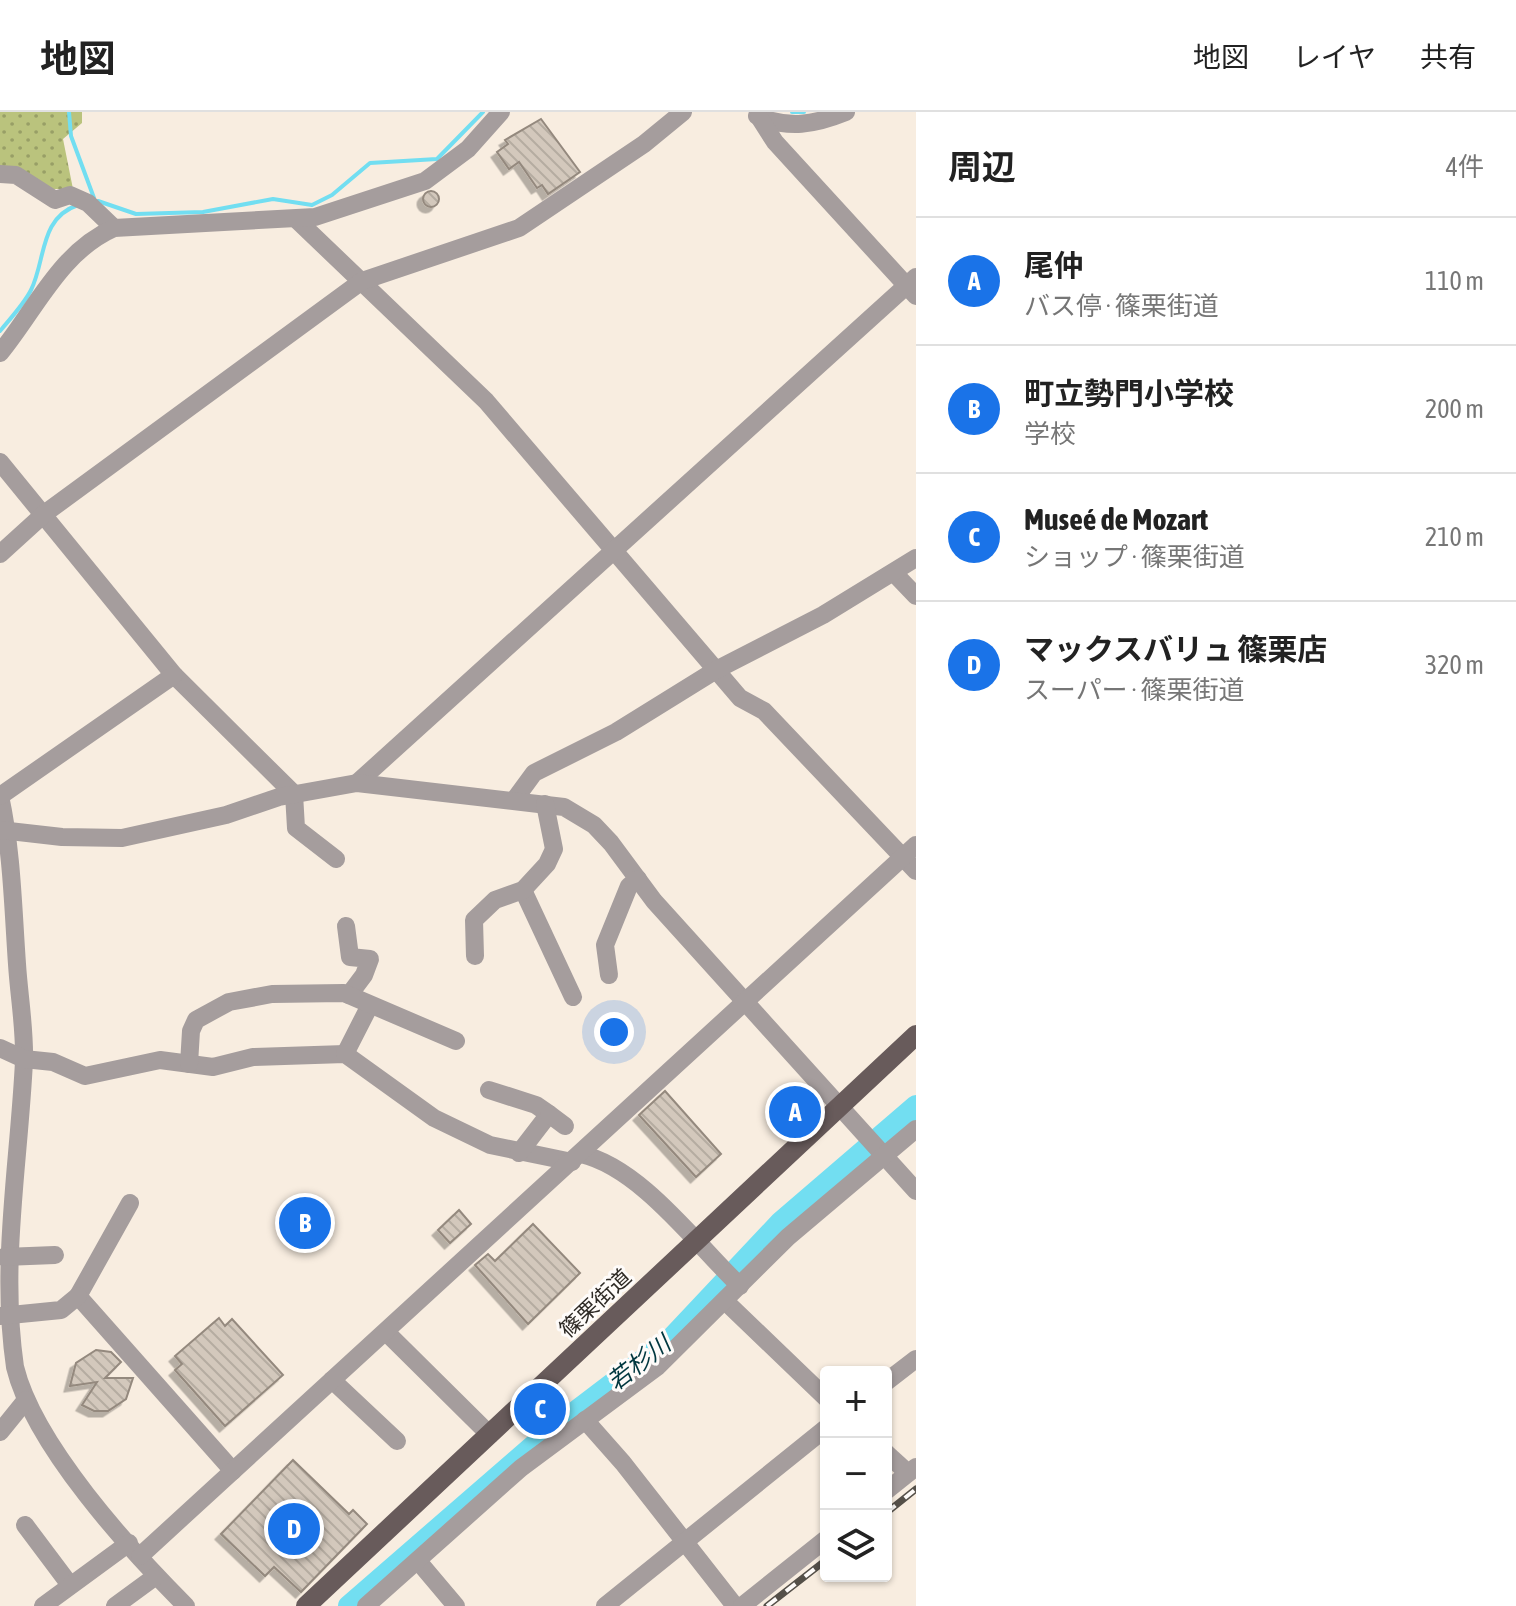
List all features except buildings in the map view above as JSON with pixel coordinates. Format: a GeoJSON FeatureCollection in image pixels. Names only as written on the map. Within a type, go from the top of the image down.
{"type":"FeatureCollection","features":[{"type":"Feature","properties":{"kind":"main road","name":"篠栗街道"},"geometry":{"type":"LineString","coordinates":[[306,1606],[916,1035]]}},
{"type":"Feature","properties":{"kind":"street"},"geometry":{"type":"LineString","coordinates":[[0,353],[79,248],[114,228],[297,220],[425,181],[468,149],[501,112]]}},
{"type":"Feature","properties":{"kind":"street"},"geometry":{"type":"LineString","coordinates":[[0,554],[44,514],[362,281],[519,228],[644,144],[683,112]]}},
{"type":"Feature","properties":{"kind":"street"},"geometry":{"type":"LineString","coordinates":[[755,115],[789,126],[818,123],[846,112]]}},
{"type":"Feature","properties":{"kind":"street"},"geometry":{"type":"LineString","coordinates":[[357,783],[913,286],[775,142],[755,115]]}},
{"type":"Feature","properties":{"kind":"street"},"geometry":{"type":"LineString","coordinates":[[0,174],[16,175],[55,200],[70,195],[88,203],[114,228]]}},
{"type":"Feature","properties":{"kind":"street"},"geometry":{"type":"LineString","coordinates":[[43,1606],[70,1585],[135,1550],[233,1471],[387,1333],[744,1000],[912,858],[764,711],[740,698],[486,401],[297,220]]}},
{"type":"Feature","properties":{"kind":"street"},"geometry":{"type":"LineString","coordinates":[[0,462],[174,675],[294,794],[296,828],[336,859]]}},
{"type":"Feature","properties":{"kind":"street"},"geometry":{"type":"LineString","coordinates":[[515,799],[534,773],[616,732],[716,670],[823,615],[916,558]]}},
{"type":"Feature","properties":{"kind":"street"},"geometry":{"type":"LineString","coordinates":[[894,573],[916,596]]}},
{"type":"Feature","properties":{"kind":"street"},"geometry":{"type":"LineString","coordinates":[[174,675],[0,796],[24,1059],[2,1254],[4,1315],[26,1400],[86,1492],[156,1576],[186,1606]]}},
{"type":"Feature","properties":{"kind":"street"},"geometry":{"type":"LineString","coordinates":[[4,832],[122,838],[226,815],[294,794],[357,783],[564,807],[594,825],[744,1000],[916,1191]]}},
{"type":"Feature","properties":{"kind":"street"},"geometry":{"type":"LineString","coordinates":[[475,956],[474,920],[495,900],[523,890],[547,864],[554,849],[545,804]]}},
{"type":"Feature","properties":{"kind":"street"},"geometry":{"type":"LineString","coordinates":[[609,975],[605,945],[629,886],[638,879]]}},
{"type":"Feature","properties":{"kind":"street"},"geometry":{"type":"LineString","coordinates":[[523,890],[573,997]]}},
{"type":"Feature","properties":{"kind":"street"},"geometry":{"type":"LineString","coordinates":[[346,926],[350,957],[370,959],[364,975],[349,995]]}},
{"type":"Feature","properties":{"kind":"street"},"geometry":{"type":"LineString","coordinates":[[189,1064],[191,1031],[196,1020],[229,1002],[272,994],[349,995],[456,1041]]}},
{"type":"Feature","properties":{"kind":"street"},"geometry":{"type":"LineString","coordinates":[[345,1054],[370,1005]]}},
{"type":"Feature","properties":{"kind":"street"},"geometry":{"type":"LineString","coordinates":[[0,1048],[24,1059],[53,1062],[85,1076],[160,1060],[213,1067],[253,1057],[345,1054],[434,1118],[490,1145],[519,1153],[602,1159],[637,1183],[740,1286]]}},
{"type":"Feature","properties":{"kind":"street"},"geometry":{"type":"LineString","coordinates":[[489,1090],[536,1105],[565,1126]]}},
{"type":"Feature","properties":{"kind":"street"},"geometry":{"type":"LineString","coordinates":[[519,1153],[549,1114]]}},
{"type":"Feature","properties":{"kind":"street"},"geometry":{"type":"LineString","coordinates":[[366,1606],[521,1468],[657,1367],[726,1302],[788,1237],[916,1129]]}},
{"type":"Feature","properties":{"kind":"street"},"geometry":{"type":"LineString","coordinates":[[4,1315],[61,1310],[78,1296],[130,1203]]}},
{"type":"Feature","properties":{"kind":"street"},"geometry":{"type":"LineString","coordinates":[[2,1254],[55,1255]]}},
{"type":"Feature","properties":{"kind":"street"},"geometry":{"type":"LineString","coordinates":[[78,1296],[233,1471]]}},
{"type":"Feature","properties":{"kind":"street"},"geometry":{"type":"LineString","coordinates":[[726,1302],[820,1392]]}},
{"type":"Feature","properties":{"kind":"street"},"geometry":{"type":"LineString","coordinates":[[387,1333],[490,1435]]}},
{"type":"Feature","properties":{"kind":"street"},"geometry":{"type":"LineString","coordinates":[[892,1377],[916,1359]]}},
{"type":"Feature","properties":{"kind":"street"},"geometry":{"type":"LineString","coordinates":[[332,1380],[397,1441]]}},
{"type":"Feature","properties":{"kind":"street"},"geometry":{"type":"LineString","coordinates":[[0,1432],[26,1400]]}},
{"type":"Feature","properties":{"kind":"street"},"geometry":{"type":"LineString","coordinates":[[585,1420],[735,1606]]}},
{"type":"Feature","properties":{"kind":"street"},"geometry":{"type":"LineString","coordinates":[[605,1606],[820,1433]]}},
{"type":"Feature","properties":{"kind":"street"},"geometry":{"type":"LineString","coordinates":[[892,1457],[912,1470],[892,1486]]}},
{"type":"Feature","properties":{"kind":"street"},"geometry":{"type":"LineString","coordinates":[[25,1525],[70,1585]]}},
{"type":"Feature","properties":{"kind":"street"},"geometry":{"type":"LineString","coordinates":[[742,1606],[820,1544]]}},
{"type":"Feature","properties":{"kind":"street"},"geometry":{"type":"LineString","coordinates":[[418,1561],[456,1606]]}},
{"type":"Feature","properties":{"kind":"street"},"geometry":{"type":"LineString","coordinates":[[115,1606],[156,1576]]}},
{"type":"Feature","properties":{"kind":"green space"},"geometry":{"type":"Polygon","coordinates":[[[0,112],[82,112],[82,123],[63,139],[73,189],[49,189],[0,168],[0,112]]]}},
{"type":"Feature","properties":{"kind":"waterway"},"geometry":{"type":"LineString","coordinates":[[69,112],[71,136],[94,198]]}},
{"type":"Feature","properties":{"kind":"waterway"},"geometry":{"type":"LineString","coordinates":[[98,201],[136,214],[203,212],[273,199],[312,205],[332,195],[370,163],[437,159],[483,112]]}},
{"type":"Feature","properties":{"kind":"waterway"},"geometry":{"type":"LineString","coordinates":[[792,112],[804,112]]}},
{"type":"Feature","properties":{"kind":"waterway"},"geometry":{"type":"LineString","coordinates":[[0,331],[31,290],[56,220],[78,205]]}},
{"type":"Feature","properties":{"kind":"waterway","name":"若杉川"},"geometry":{"type":"LineString","coordinates":[[349,1606],[553,1429],[670,1340],[781,1222],[916,1106]]}},
{"type":"Feature","properties":{"kind":"railway"},"geometry":{"type":"LineString","coordinates":[[890,1510],[916,1489]]}},
{"type":"Feature","properties":{"kind":"railway"},"geometry":{"type":"LineString","coordinates":[[767,1606],[820,1565]]}},
{"type":"Feature","properties":{"kind":"place","name":"尾仲"},"geometry":{"type":"Point","coordinates":[795,1112]}},
{"type":"Feature","properties":{"kind":"place","name":"町立勢門小学校"},"geometry":{"type":"Point","coordinates":[305,1223]}},
{"type":"Feature","properties":{"kind":"place","name":"Museé de Mozart"},"geometry":{"type":"Point","coordinates":[540,1409]}},
{"type":"Feature","properties":{"kind":"place","name":"マックスバリュ 篠栗店"},"geometry":{"type":"Point","coordinates":[294,1529]}}]}
